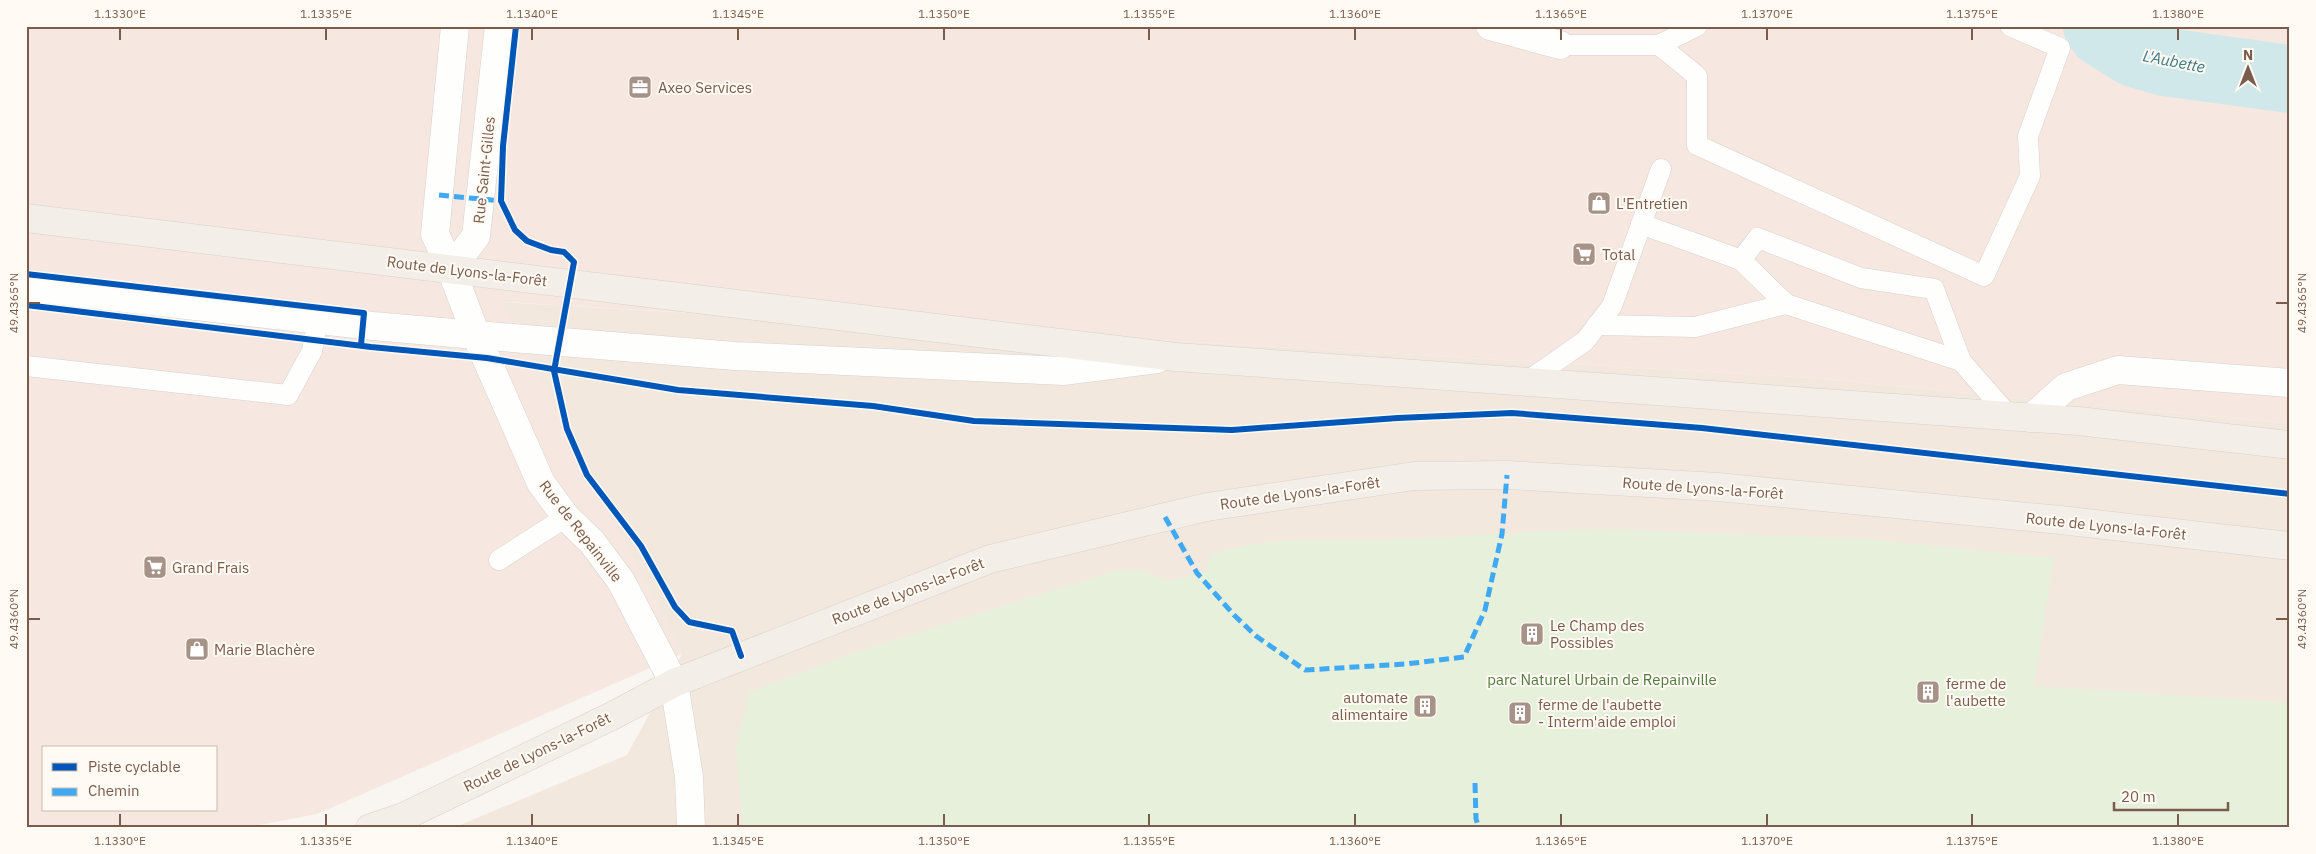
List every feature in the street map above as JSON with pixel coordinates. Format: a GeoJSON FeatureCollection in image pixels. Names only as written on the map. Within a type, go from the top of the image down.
{"type":"FeatureCollection","features":[{"type":"Feature","properties":{"kind":"main road","name":"Route de Lyons-la-Forêt"},"geometry":{"type":"LineString","coordinates":[[26,218],[1176,357],[2088,422],[2290,445]]}},
{"type":"Feature","properties":{"kind":"main road","name":"Route de Lyons-la-Forêt"},"geometry":{"type":"LineString","coordinates":[[370,828],[403,817],[614,715],[674,683],[990,559],[1207,506],[1414,476],[1507,475],[1718,487],[2060,520],[2290,546]]}},
{"type":"Feature","properties":{"kind":"street"},"geometry":{"type":"LineString","coordinates":[[451,269],[435,234],[455,26]]}},
{"type":"Feature","properties":{"kind":"street","name":"Rue Saint-Gilles"},"geometry":{"type":"LineString","coordinates":[[451,269],[476,236],[499,26]]}},
{"type":"Feature","properties":{"kind":"street"},"geometry":{"type":"LineString","coordinates":[[1490,26],[1560,45]]}},
{"type":"Feature","properties":{"kind":"street","name":"Rue de Repainville"},"geometry":{"type":"LineString","coordinates":[[451,269],[476,335],[541,482],[566,517],[592,542],[621,581],[674,683],[689,777],[690,827]]}},
{"type":"Feature","properties":{"kind":"street","name":"Route de Lyons-la-Forêt"},"geometry":{"type":"LineString","coordinates":[[26,287],[318,320],[735,356],[1063,372],[1176,357]]}},
{"type":"Feature","properties":{"kind":"street"},"geometry":{"type":"LineString","coordinates":[[2020,417],[2066,387],[2118,370],[2290,383]]}},
{"type":"Feature","properties":{"kind":"lane"},"geometry":{"type":"LineString","coordinates":[[1560,45],[1659,45],[1697,26]]}},
{"type":"Feature","properties":{"kind":"lane"},"geometry":{"type":"LineString","coordinates":[[1659,45],[1698,76],[1697,145],[1984,276],[2030,176],[2028,136],[2060,48],[2010,26]]}},
{"type":"Feature","properties":{"kind":"lane"},"geometry":{"type":"LineString","coordinates":[[1526,382],[1585,340],[1612,306],[1661,169]]}},
{"type":"Feature","properties":{"kind":"lane"},"geometry":{"type":"LineString","coordinates":[[1641,224],[1741,260],[1786,304],[1961,361],[2020,417]]}},
{"type":"Feature","properties":{"kind":"lane"},"geometry":{"type":"LineString","coordinates":[[1741,260],[1758,238],[1861,278],[1934,289],[1961,361]]}},
{"type":"Feature","properties":{"kind":"lane"},"geometry":{"type":"LineString","coordinates":[[1597,325],[1695,327],[1786,304]]}},
{"type":"Feature","properties":{"kind":"lane"},"geometry":{"type":"LineString","coordinates":[[26,366],[288,395],[312,351],[318,320]]}},
{"type":"Feature","properties":{"kind":"lane"},"geometry":{"type":"LineString","coordinates":[[499,560],[566,517]]}},
{"type":"Feature","properties":{"kind":"shaded area"},"geometry":{"type":"Polygon","coordinates":[[[26,26],[2290,26],[2290,424],[1811,378],[502,302],[682,654],[317,814],[244,828],[26,828],[26,26]]]}},
{"type":"Feature","properties":{"kind":"shaded area"},"geometry":{"type":"Polygon","coordinates":[[[501,302],[1811,378],[2290,424],[2290,828],[453,828],[627,755],[682,654],[501,302]]]}},
{"type":"Feature","properties":{"kind":"green space","name":"parc Naturel Urbain de Repainville"},"geometry":{"type":"Polygon","coordinates":[[[1599,529],[1868,539],[2054,558],[2034,686],[2290,703],[2290,828],[743,828],[736,749],[749,692],[863,650],[1118,570],[1143,571],[1159,578],[1175,580],[1206,570],[1210,554],[1257,544],[1281,541],[1413,539],[1599,529]]]}},
{"type":"Feature","properties":{"kind":"waterway","name":"L'Aubette"},"geometry":{"type":"LineString","coordinates":[[2097,26],[2102,33],[2134,53],[2165,62],[2290,79]]}},
{"type":"Feature","properties":{"kind":"marked path"},"geometry":{"type":"LineString","coordinates":[[439,195],[501,201]]}},
{"type":"Feature","properties":{"kind":"marked path"},"geometry":{"type":"LineString","coordinates":[[1165,517],[1197,573],[1234,615],[1256,636],[1305,670],[1406,664],[1464,657],[1485,610],[1502,534],[1507,475]]}},
{"type":"Feature","properties":{"kind":"marked path"},"geometry":{"type":"LineString","coordinates":[[1475,783],[1476,819],[1479,828]]}},
{"type":"Feature","properties":{"kind":"cycle path"},"geometry":{"type":"LineString","coordinates":[[516,26],[503,146],[501,201],[515,230],[527,241],[551,250],[564,252],[574,262],[554,371],[567,429],[587,475],[641,546],[675,607],[689,622],[732,631],[741,656]]}},
{"type":"Feature","properties":{"kind":"cycle path"},"geometry":{"type":"LineString","coordinates":[[26,274],[364,313],[361,345]]}},
{"type":"Feature","properties":{"kind":"cycle path"},"geometry":{"type":"LineString","coordinates":[[26,305],[371,347],[487,358],[678,390],[873,406],[974,421],[1232,430],[1398,418],[1512,413],[1702,428],[2290,494]]}},
{"type":"Feature","properties":{"kind":"place","name":"Axeo Services"},"geometry":{"type":"Point","coordinates":[640,87]}},
{"type":"Feature","properties":{"kind":"place","name":"L'Entretien"},"geometry":{"type":"Point","coordinates":[1599,203]}},
{"type":"Feature","properties":{"kind":"place","name":"Total"},"geometry":{"type":"Point","coordinates":[1584,254]}},
{"type":"Feature","properties":{"kind":"place","name":"Grand Frais"},"geometry":{"type":"Point","coordinates":[155,567]}},
{"type":"Feature","properties":{"kind":"place","name":"Le Champ des Possibles"},"geometry":{"type":"Point","coordinates":[1532,634]}},
{"type":"Feature","properties":{"kind":"place","name":"Marie Blachère"},"geometry":{"type":"Point","coordinates":[197,649]}},
{"type":"Feature","properties":{"kind":"place","name":"ferme de l'aubette"},"geometry":{"type":"Point","coordinates":[1928,692]}},
{"type":"Feature","properties":{"kind":"place","name":"automate alimentaire"},"geometry":{"type":"Point","coordinates":[1425,706]}},
{"type":"Feature","properties":{"kind":"place","name":"ferme de l'aubette - Interm'aide emploi"},"geometry":{"type":"Point","coordinates":[1520,713]}}]}
